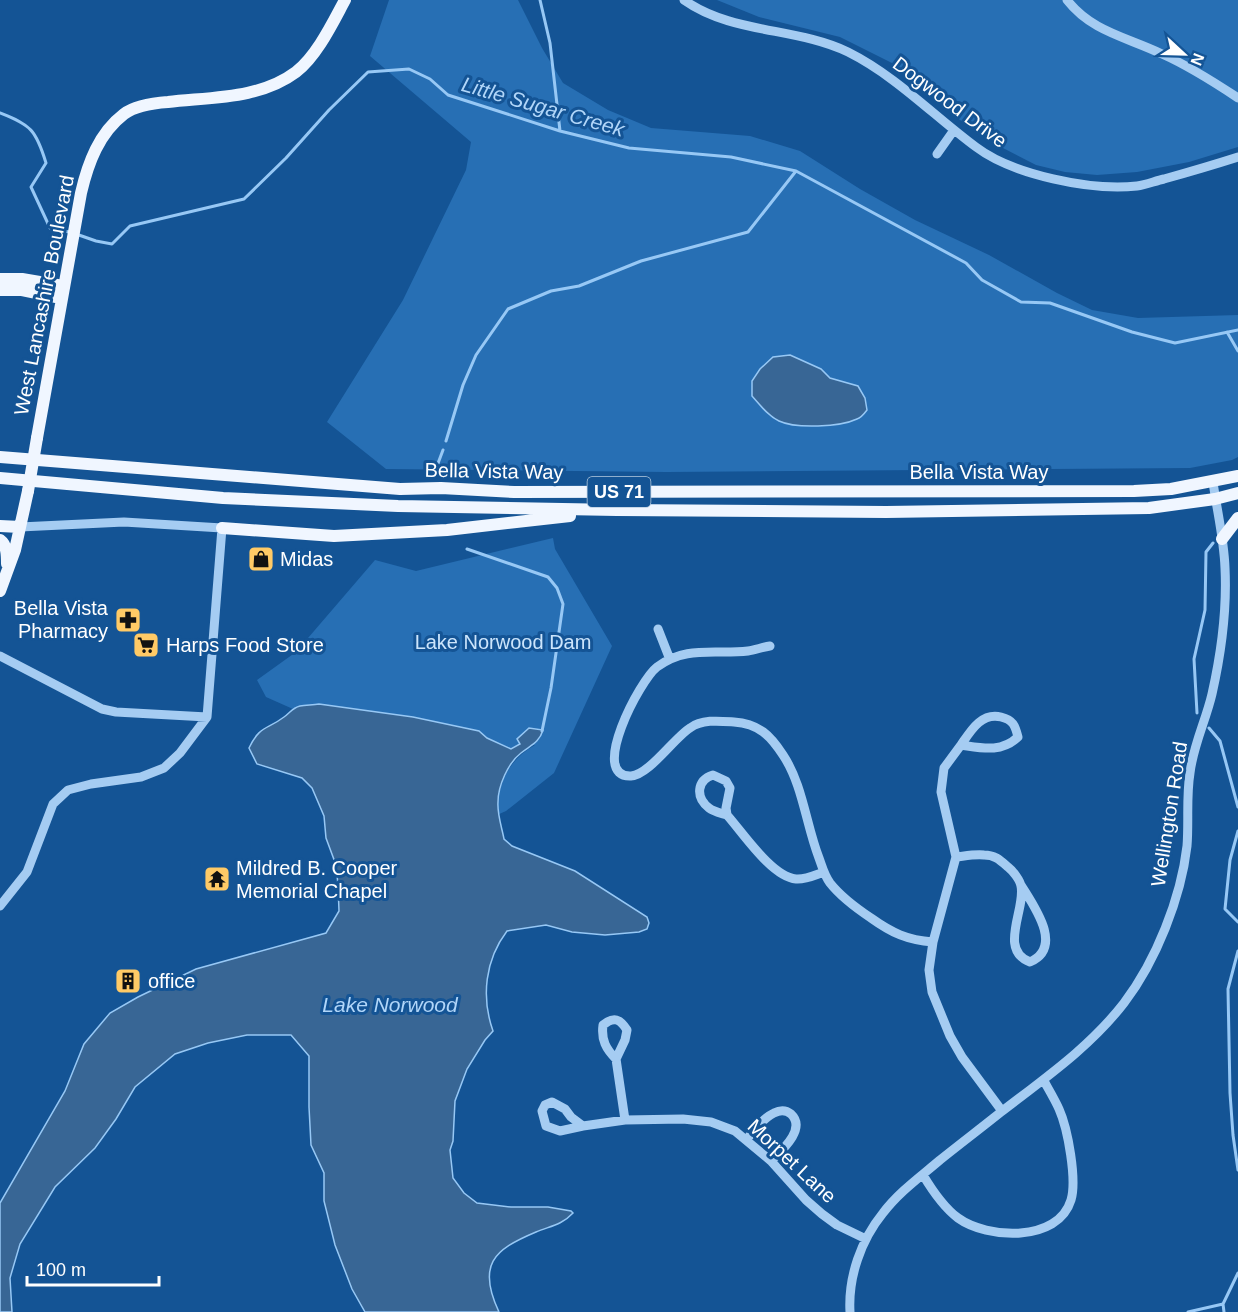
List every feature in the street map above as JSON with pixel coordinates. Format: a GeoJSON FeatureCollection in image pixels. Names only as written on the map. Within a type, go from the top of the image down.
{"type":"FeatureCollection","features":[{"type":"Feature","properties":{"kind":"main road","name":"West Lancashire Boulevard"},"geometry":{"type":"LineString","coordinates":[[0,591],[8,574],[28,491],[81,193],[88,167],[102,138],[126,112],[152,104],[241,94],[268,88],[297,71],[318,48],[345,0]]}},
{"type":"Feature","properties":{"kind":"main road"},"geometry":{"type":"LineString","coordinates":[[0,279],[22,279],[62,292]]}},
{"type":"Feature","properties":{"kind":"main road"},"geometry":{"type":"LineString","coordinates":[[0,290],[62,292]]}},
{"type":"Feature","properties":{"kind":"main road"},"geometry":{"type":"LineString","coordinates":[[0,449],[24,450],[87,463]]}},
{"type":"Feature","properties":{"kind":"main road","name":"Bella Vista Way"},"geometry":{"type":"LineString","coordinates":[[0,457],[400,489],[441,488],[514,492],[1134,492],[1171,489],[1238,476]]}},
{"type":"Feature","properties":{"kind":"main road","name":"Bella Vista Way"},"geometry":{"type":"LineString","coordinates":[[0,478],[223,498],[398,506],[617,510],[886,512],[1149,508],[1215,499],[1238,493]]}},
{"type":"Feature","properties":{"kind":"main road"},"geometry":{"type":"LineString","coordinates":[[222,528],[334,536],[447,530],[617,510]]}},
{"type":"Feature","properties":{"kind":"main road"},"geometry":{"type":"LineString","coordinates":[[1222,539],[1238,518]]}},
{"type":"Feature","properties":{"kind":"main road"},"geometry":{"type":"LineString","coordinates":[[0,526],[20,527]]}},
{"type":"Feature","properties":{"kind":"main road"},"geometry":{"type":"LineString","coordinates":[[0,540],[7,552],[8,574]]}},
{"type":"Feature","properties":{"kind":"street","name":"Dogwood Drive"},"geometry":{"type":"LineString","coordinates":[[684,0],[715,17],[812,39],[847,52],[872,66],[977,148],[1002,163],[1043,177],[1088,185],[1138,186],[1238,157]]}},
{"type":"Feature","properties":{"kind":"street"},"geometry":{"type":"LineString","coordinates":[[1067,0],[1082,16],[1097,27],[1163,54],[1238,98]]}},
{"type":"Feature","properties":{"kind":"street"},"geometry":{"type":"LineString","coordinates":[[937,154],[954,130]]}},
{"type":"Feature","properties":{"kind":"street","name":"Wellington Road"},"geometry":{"type":"LineString","coordinates":[[850,1312],[854,1269],[866,1239],[882,1214],[903,1191],[1002,1111],[1044,1081],[1097,1035],[1125,1002],[1148,967],[1182,876],[1187,846],[1190,773],[1212,694],[1220,648],[1225,568],[1213,482]]}},
{"type":"Feature","properties":{"kind":"street"},"geometry":{"type":"LineString","coordinates":[[0,906],[27,872],[53,804],[68,790],[141,777],[164,768],[180,753],[207,717],[222,528],[124,522],[20,527]]}},
{"type":"Feature","properties":{"kind":"street"},"geometry":{"type":"LineString","coordinates":[[658,629],[669,657]]}},
{"type":"Feature","properties":{"kind":"street"},"geometry":{"type":"LineString","coordinates":[[770,646],[747,651],[685,653],[669,657],[650,672],[629,706],[617,741],[614,767],[619,774],[629,776],[636,774],[647,767],[691,726],[715,720],[739,722],[763,730],[784,756],[794,777],[828,881],[853,906],[889,931],[918,941],[933,942]]}},
{"type":"Feature","properties":{"kind":"street"},"geometry":{"type":"LineString","coordinates":[[0,656],[102,709],[207,717]]}},
{"type":"Feature","properties":{"kind":"street"},"geometry":{"type":"LineString","coordinates":[[961,745],[1000,748],[1010,744],[1018,737],[1010,719],[996,716],[985,718],[975,726],[944,768],[941,792],[956,857],[933,942],[929,970],[932,992],[940,1014],[963,1057],[1002,1111]]}},
{"type":"Feature","properties":{"kind":"street"},"geometry":{"type":"LineString","coordinates":[[727,815],[730,788],[721,778],[714,775],[706,777],[699,793],[702,801],[710,809],[727,815],[769,864],[783,876],[798,880],[824,872]]}},
{"type":"Feature","properties":{"kind":"street"},"geometry":{"type":"LineString","coordinates":[[956,857],[983,854],[997,857],[1011,870],[1021,885],[1036,910],[1047,938],[1044,951],[1030,962],[1023,959],[1017,951],[1014,938],[1021,885]]}},
{"type":"Feature","properties":{"kind":"street"},"geometry":{"type":"LineString","coordinates":[[616,1059],[625,1120]]}},
{"type":"Feature","properties":{"kind":"street"},"geometry":{"type":"LineString","coordinates":[[923,1175],[945,1206],[957,1217],[974,1227],[995,1232],[1017,1233],[1038,1231],[1053,1223],[1065,1212],[1071,1200],[1072,1165],[1060,1111],[1044,1081]]}},
{"type":"Feature","properties":{"kind":"street"},"geometry":{"type":"LineString","coordinates":[[747,1139],[772,1114],[781,1110],[789,1112],[796,1126],[794,1135],[771,1161]]}},
{"type":"Feature","properties":{"kind":"street","name":"Morpet Lane"},"geometry":{"type":"LineString","coordinates":[[583,1126],[625,1120],[683,1119],[711,1122],[735,1131],[771,1161],[806,1200],[822,1214],[837,1225],[866,1239]]}},
{"type":"Feature","properties":{"kind":"green space"},"geometry":{"type":"Polygon","coordinates":[[[389,0],[518,0],[563,83],[608,110],[651,128],[750,136],[800,151],[915,220],[989,255],[1092,310],[1138,318],[1238,315],[1238,457],[1190,468],[666,472],[386,469],[327,422],[403,300],[466,170],[471,142],[370,56],[389,0]]]}},
{"type":"Feature","properties":{"kind":"green space"},"geometry":{"type":"Polygon","coordinates":[[[717,0],[1238,0],[1238,147],[1189,162],[1137,172],[1097,175],[1065,172],[1036,165],[1003,148],[957,118],[892,63],[840,37],[759,17],[717,0]]]}},
{"type":"Feature","properties":{"kind":"green space","name":"Lake Norwood Dam"},"geometry":{"type":"Polygon","coordinates":[[[553,538],[555,549],[612,646],[554,773],[506,811],[497,815],[502,783],[517,758],[535,745],[520,744],[511,749],[487,738],[479,731],[300,706],[293,709],[266,697],[257,680],[296,652],[375,560],[416,571],[553,538]]]}},
{"type":"Feature","properties":{"kind":"water"},"geometry":{"type":"Polygon","coordinates":[[[790,355],[821,369],[830,378],[858,386],[865,398],[867,410],[860,418],[849,422],[818,426],[787,424],[771,416],[752,396],[752,381],[760,369],[773,357],[790,355]]]}},
{"type":"Feature","properties":{"kind":"water","name":"Lake Norwood"},"geometry":{"type":"Polygon","coordinates":[[[319,704],[413,717],[479,731],[487,738],[511,749],[520,744],[517,739],[529,728],[543,730],[537,741],[516,757],[502,782],[498,807],[504,839],[512,846],[575,871],[647,917],[649,923],[647,929],[639,932],[605,935],[572,932],[546,925],[507,931],[494,954],[487,979],[487,1005],[493,1031],[467,1069],[455,1101],[453,1141],[450,1150],[453,1178],[464,1193],[477,1203],[511,1207],[548,1207],[573,1213],[560,1223],[509,1245],[493,1261],[489,1282],[499,1312],[365,1312],[352,1289],[335,1245],[324,1201],[324,1173],[311,1145],[309,1056],[291,1035],[247,1035],[208,1043],[175,1054],[135,1087],[95,1148],[55,1187],[20,1244],[10,1278],[12,1312],[0,1312],[0,1203],[65,1091],[84,1044],[110,1013],[196,969],[326,933],[339,911],[336,865],[326,838],[324,816],[312,788],[302,778],[257,764],[249,748],[260,732],[295,708],[319,704]]]}},
{"type":"Feature","properties":{"kind":"waterway"},"geometry":{"type":"LineString","coordinates":[[540,0],[550,43],[560,131]]}},
{"type":"Feature","properties":{"kind":"waterway","name":"Little Sugar Creek"},"geometry":{"type":"LineString","coordinates":[[76,234],[112,244],[130,226],[244,199],[368,72],[409,69],[430,79],[448,95],[560,131],[629,148],[731,157],[796,171],[966,263],[982,280],[1021,302],[1050,303],[1132,332],[1175,343],[1238,330]]}},
{"type":"Feature","properties":{"kind":"waterway","name":"Little Sugar Creek"},"geometry":{"type":"LineString","coordinates":[[0,113],[26,125],[35,136],[46,163],[31,187],[50,228],[69,232]]}},
{"type":"Feature","properties":{"kind":"waterway"},"geometry":{"type":"LineString","coordinates":[[446,441],[463,385],[476,355],[508,309],[551,291],[579,286],[641,261],[748,232],[796,171]]}},
{"type":"Feature","properties":{"kind":"waterway"},"geometry":{"type":"LineString","coordinates":[[1227,332],[1238,351]]}},
{"type":"Feature","properties":{"kind":"waterway"},"geometry":{"type":"LineString","coordinates":[[437,466],[443,450]]}},
{"type":"Feature","properties":{"kind":"waterway"},"geometry":{"type":"LineString","coordinates":[[1197,713],[1194,659],[1205,610],[1206,552],[1213,543]]}},
{"type":"Feature","properties":{"kind":"waterway"},"geometry":{"type":"LineString","coordinates":[[467,549],[548,577],[557,588],[563,604],[551,688],[542,731]]}},
{"type":"Feature","properties":{"kind":"waterway"},"geometry":{"type":"LineString","coordinates":[[1209,728],[1220,741],[1238,807]]}},
{"type":"Feature","properties":{"kind":"waterway"},"geometry":{"type":"LineString","coordinates":[[1238,831],[1230,860],[1225,909],[1238,922]]}},
{"type":"Feature","properties":{"kind":"waterway"},"geometry":{"type":"LineString","coordinates":[[1238,951],[1228,989],[1230,1093],[1238,1170]]}},
{"type":"Feature","properties":{"kind":"waterway"},"geometry":{"type":"LineString","coordinates":[[1224,1312],[1223,1304],[1238,1273]]}},
{"type":"Feature","properties":{"kind":"waterway"},"geometry":{"type":"LineString","coordinates":[[1188,1312],[1223,1304]]}},
{"type":"Feature","properties":{"kind":"place","name":"Midas"},"geometry":{"type":"Point","coordinates":[261,559]}},
{"type":"Feature","properties":{"kind":"place","name":"Bella Vista Pharmacy"},"geometry":{"type":"Point","coordinates":[128,620]}},
{"type":"Feature","properties":{"kind":"place","name":"Harps Food Store"},"geometry":{"type":"Point","coordinates":[146,645]}},
{"type":"Feature","properties":{"kind":"place","name":"Mildred B. Cooper Memorial Chapel"},"geometry":{"type":"Point","coordinates":[217,879]}},
{"type":"Feature","properties":{"kind":"place","name":"office"},"geometry":{"type":"Point","coordinates":[128,981]}}]}
